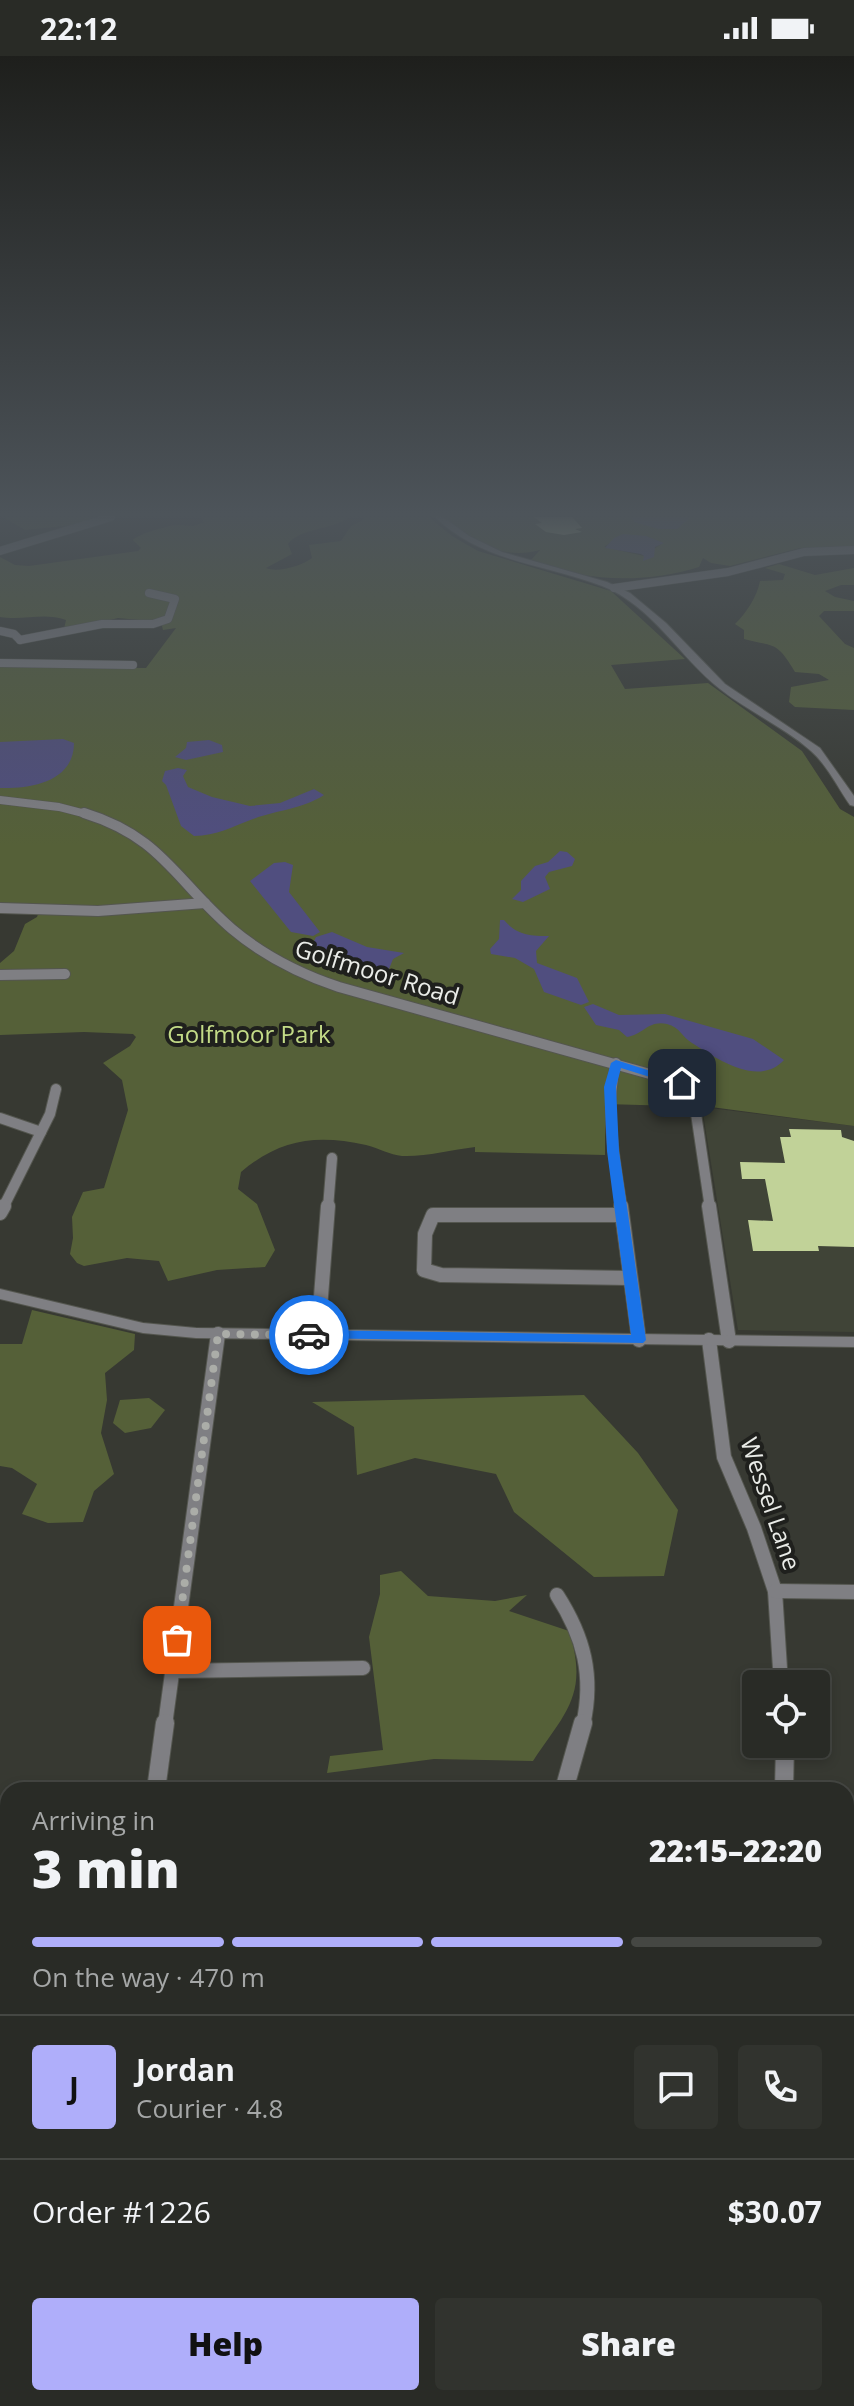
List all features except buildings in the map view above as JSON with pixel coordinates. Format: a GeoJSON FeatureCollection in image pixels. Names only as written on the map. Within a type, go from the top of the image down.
{"type":"FeatureCollection","features":[{"type":"Feature","properties":{"kind":"street"},"geometry":{"type":"LineString","coordinates":[[0,631],[14,634],[19,643],[95,627]]}},
{"type":"Feature","properties":{"kind":"street"},"geometry":{"type":"LineString","coordinates":[[664,627],[730,693],[816,750],[854,803]]}},
{"type":"Feature","properties":{"kind":"street"},"geometry":{"type":"LineString","coordinates":[[7,663],[133,665]]}},
{"type":"Feature","properties":{"kind":"street","name":"Golfmoor Road"},"geometry":{"type":"LineString","coordinates":[[0,800],[52,806],[120,827],[159,853],[205,903],[253,948],[279,964],[323,982],[670,1077],[689,1091],[694,1100],[729,1341]]}},
{"type":"Feature","properties":{"kind":"street"},"geometry":{"type":"LineString","coordinates":[[0,908],[98,911],[205,903]]}},
{"type":"Feature","properties":{"kind":"street"},"geometry":{"type":"LineString","coordinates":[[0,975],[65,974]]}},
{"type":"Feature","properties":{"kind":"street"},"geometry":{"type":"LineString","coordinates":[[616,1063],[610,1103],[639,1340]]}},
{"type":"Feature","properties":{"kind":"street"},"geometry":{"type":"LineString","coordinates":[[0,1213],[56,1099],[56,1089]]}},
{"type":"Feature","properties":{"kind":"street"},"geometry":{"type":"LineString","coordinates":[[0,1118],[41,1132]]}},
{"type":"Feature","properties":{"kind":"street"},"geometry":{"type":"LineString","coordinates":[[318,1335],[332,1158]]}},
{"type":"Feature","properties":{"kind":"street"},"geometry":{"type":"LineString","coordinates":[[622,1215],[433,1215],[428,1221],[424,1243],[424,1270],[441,1275],[629,1278]]}},
{"type":"Feature","properties":{"kind":"street"},"geometry":{"type":"LineString","coordinates":[[0,1294],[143,1328],[218,1334],[854,1342]]}},
{"type":"Feature","properties":{"kind":"street"},"geometry":{"type":"LineString","coordinates":[[157,1782],[218,1334]]}},
{"type":"Feature","properties":{"kind":"street","name":"Wessel Lane"},"geometry":{"type":"LineString","coordinates":[[709,1340],[724,1457],[754,1528],[775,1591],[780,1670]]}},
{"type":"Feature","properties":{"kind":"street"},"geometry":{"type":"LineString","coordinates":[[775,1591],[854,1592]]}},
{"type":"Feature","properties":{"kind":"street"},"geometry":{"type":"LineString","coordinates":[[557,1595],[575,1623],[590,1669],[590,1695],[566,1782]]}},
{"type":"Feature","properties":{"kind":"street"},"geometry":{"type":"LineString","coordinates":[[173,1671],[363,1668]]}},
{"type":"Feature","properties":{"kind":"street"},"geometry":{"type":"LineString","coordinates":[[784,1782],[785,1758]]}},
{"type":"Feature","properties":{"kind":"shaded area"},"geometry":{"type":"Polygon","coordinates":[[[63,739],[74,743],[67,767],[58,775],[24,787],[0,788],[0,742],[63,739]]]}},
{"type":"Feature","properties":{"kind":"shaded area"},"geometry":{"type":"Polygon","coordinates":[[[209,740],[222,745],[223,752],[186,760],[175,757],[186,748],[187,742],[209,740]]]}},
{"type":"Feature","properties":{"kind":"shaded area"},"geometry":{"type":"Polygon","coordinates":[[[178,768],[187,770],[183,776],[188,787],[212,797],[250,806],[280,803],[314,789],[324,795],[217,832],[194,836],[181,826],[162,781],[165,771],[178,768]]]}},
{"type":"Feature","properties":{"kind":"shaded area"},"geometry":{"type":"Polygon","coordinates":[[[560,851],[567,852],[575,859],[572,866],[549,872],[545,877],[550,889],[523,902],[512,899],[521,890],[521,881],[535,866],[548,862],[560,851]]]}},
{"type":"Feature","properties":{"kind":"shaded area"},"geometry":{"type":"Polygon","coordinates":[[[274,863],[293,865],[289,892],[320,932],[313,936],[291,932],[250,881],[274,863]]]}},
{"type":"Feature","properties":{"kind":"shaded area"},"geometry":{"type":"Polygon","coordinates":[[[500,920],[524,934],[549,936],[536,951],[537,963],[577,978],[589,1002],[581,1005],[544,992],[534,969],[515,958],[491,954],[490,949],[499,939],[500,920]]]}},
{"type":"Feature","properties":{"kind":"shaded area"},"geometry":{"type":"Polygon","coordinates":[[[332,932],[367,947],[404,953],[393,959],[387,974],[366,975],[309,951],[316,937],[332,932]]]}},
{"type":"Feature","properties":{"kind":"shaded area"},"geometry":{"type":"Polygon","coordinates":[[[593,1004],[619,1015],[665,1014],[753,1039],[784,1060],[774,1068],[762,1071],[737,1068],[689,1041],[675,1027],[667,1024],[655,1024],[627,1037],[619,1030],[596,1025],[584,1007],[593,1004]]]}},
{"type":"Feature","properties":{"kind":"shaded area"},"geometry":{"type":"Polygon","coordinates":[[[702,1107],[854,1126],[854,1332],[738,1330],[702,1107]]]}},
{"type":"Feature","properties":{"kind":"green space"},"geometry":{"type":"Polygon","coordinates":[[[65,627],[111,628],[64,629],[65,627]]]}},
{"type":"Feature","properties":{"kind":"green space","name":"Golfmoor Park"},"geometry":{"type":"Polygon","coordinates":[[[162,627],[650,627],[685,659],[611,665],[625,689],[708,683],[802,751],[840,809],[854,817],[854,1126],[711,1107],[605,1104],[605,1155],[475,1152],[475,1147],[402,1156],[348,1142],[299,1142],[270,1152],[241,1172],[238,1189],[257,1204],[275,1250],[265,1267],[217,1270],[168,1281],[159,1261],[127,1258],[84,1266],[77,1263],[70,1254],[72,1217],[83,1192],[104,1188],[128,1110],[122,1080],[103,1063],[130,1046],[136,1037],[133,1034],[84,1032],[0,1035],[0,963],[14,951],[25,924],[37,917],[41,906],[0,905],[0,667],[146,668],[176,628],[163,630],[162,627]]]}},
{"type":"Feature","properties":{"kind":"green space"},"geometry":{"type":"Polygon","coordinates":[[[739,627],[829,627],[845,644],[854,648],[854,710],[795,707],[789,702],[791,687],[829,680],[819,674],[795,672],[775,647],[744,639],[744,630],[739,627]]]}},
{"type":"Feature","properties":{"kind":"green space"},"geometry":{"type":"Polygon","coordinates":[[[32,1310],[135,1334],[134,1350],[105,1373],[107,1400],[101,1433],[114,1474],[94,1491],[83,1522],[48,1523],[22,1514],[37,1484],[12,1468],[0,1466],[0,1344],[22,1344],[32,1310]]]}},
{"type":"Feature","properties":{"kind":"green space"},"geometry":{"type":"Polygon","coordinates":[[[584,1395],[638,1453],[678,1510],[664,1576],[594,1577],[514,1512],[496,1474],[415,1458],[357,1475],[354,1427],[312,1402],[584,1395]]]}},
{"type":"Feature","properties":{"kind":"green space"},"geometry":{"type":"Polygon","coordinates":[[[149,1398],[165,1410],[151,1428],[125,1433],[113,1423],[120,1400],[149,1398]]]}},
{"type":"Feature","properties":{"kind":"green space"},"geometry":{"type":"Polygon","coordinates":[[[401,1571],[428,1596],[495,1601],[527,1595],[509,1611],[569,1631],[575,1653],[575,1687],[564,1715],[533,1761],[434,1759],[327,1773],[330,1756],[383,1750],[369,1637],[380,1594],[380,1575],[401,1571]]]}},
{"type":"Feature","properties":{"kind":"way so far"},"geometry":{"type":"LineString","coordinates":[[177,1640],[218,1334],[309,1335]]}},
{"type":"Feature","properties":{"kind":"route"},"geometry":{"type":"LineString","coordinates":[[309,1335],[639,1340],[613,1151],[610,1087],[616,1063],[682,1083]]}}]}
